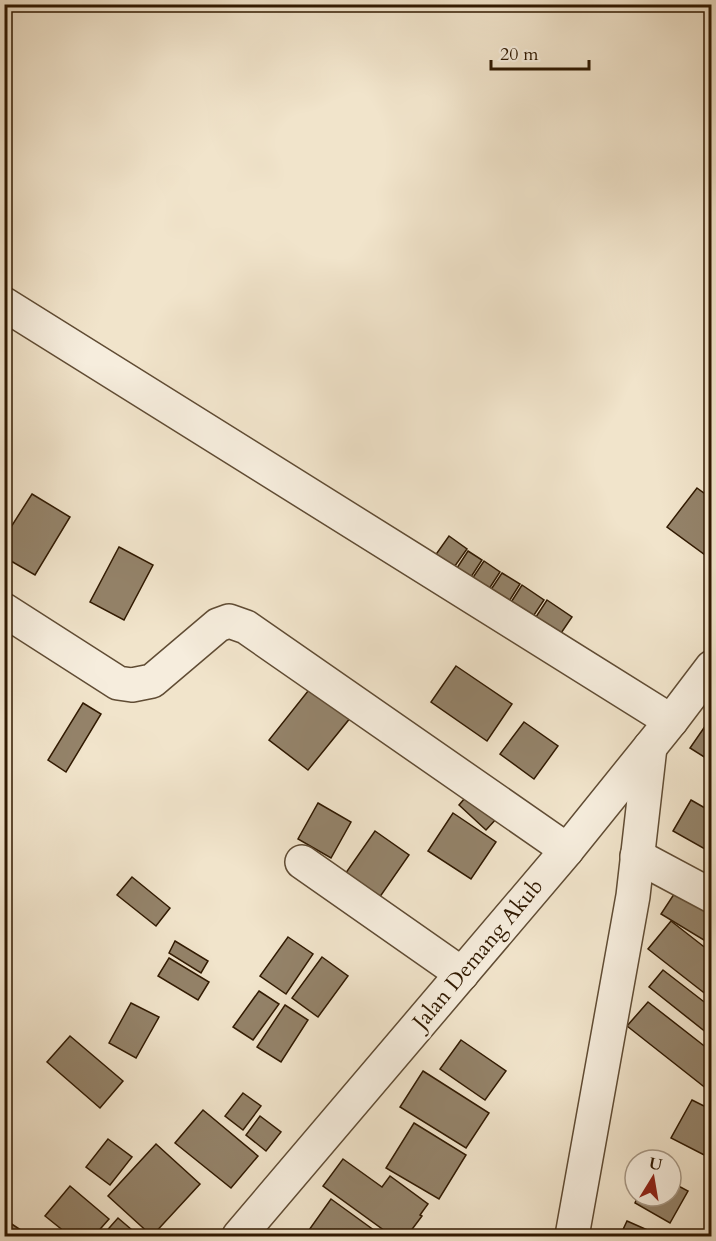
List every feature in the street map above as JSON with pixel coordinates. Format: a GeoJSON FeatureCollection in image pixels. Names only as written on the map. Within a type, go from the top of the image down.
{"type":"FeatureCollection","features":[{"type":"Feature","properties":{"kind":"street"},"geometry":{"type":"LineString","coordinates":[[4,304],[671,721]]}},
{"type":"Feature","properties":{"kind":"street"},"geometry":{"type":"LineString","coordinates":[[4,610],[118,683],[132,685],[152,681],[218,625],[229,621],[246,627],[567,850]]}},
{"type":"Feature","properties":{"kind":"street","name":"Jalan Demang Akub"},"geometry":{"type":"LineString","coordinates":[[239,1236],[567,850],[671,721],[711,667]]}},
{"type":"Feature","properties":{"kind":"street"},"geometry":{"type":"LineString","coordinates":[[572,1236],[633,896],[650,747]]}},
{"type":"Feature","properties":{"kind":"street"},"geometry":{"type":"LineString","coordinates":[[637,856],[711,896]]}},
{"type":"Feature","properties":{"kind":"street"},"geometry":{"type":"LineString","coordinates":[[302,862],[462,974]]}},
{"type":"Feature","properties":{"kind":"building"},"geometry":{"type":"Polygon","coordinates":[[[697,488],[712,499],[712,560],[667,527],[697,488]]]}},
{"type":"Feature","properties":{"kind":"building"},"geometry":{"type":"Polygon","coordinates":[[[32,494],[70,517],[35,575],[4,557],[4,538],[32,494]]]}},
{"type":"Feature","properties":{"kind":"building"},"geometry":{"type":"Polygon","coordinates":[[[449,536],[467,549],[450,573],[432,560],[449,536]]]}},
{"type":"Feature","properties":{"kind":"building"},"geometry":{"type":"Polygon","coordinates":[[[119,547],[153,565],[124,620],[90,602],[119,547]]]}},
{"type":"Feature","properties":{"kind":"building"},"geometry":{"type":"Polygon","coordinates":[[[468,551],[482,560],[469,580],[455,571],[468,551]]]}},
{"type":"Feature","properties":{"kind":"building"},"geometry":{"type":"Polygon","coordinates":[[[484,561],[500,572],[487,592],[470,582],[484,561]]]}},
{"type":"Feature","properties":{"kind":"building"},"geometry":{"type":"Polygon","coordinates":[[[502,573],[520,584],[506,606],[488,594],[502,573]]]}},
{"type":"Feature","properties":{"kind":"building"},"geometry":{"type":"Polygon","coordinates":[[[522,585],[544,600],[530,621],[508,607],[522,585]]]}},
{"type":"Feature","properties":{"kind":"building"},"geometry":{"type":"Polygon","coordinates":[[[547,600],[572,617],[557,639],[532,623],[547,600]]]}},
{"type":"Feature","properties":{"kind":"building"},"geometry":{"type":"Polygon","coordinates":[[[456,666],[512,704],[487,741],[431,702],[456,666]]]}},
{"type":"Feature","properties":{"kind":"building"},"geometry":{"type":"Polygon","coordinates":[[[312,686],[351,717],[308,770],[269,740],[312,686]]]}},
{"type":"Feature","properties":{"kind":"building"},"geometry":{"type":"Polygon","coordinates":[[[83,703],[101,714],[66,772],[48,760],[83,703]]]}},
{"type":"Feature","properties":{"kind":"building"},"geometry":{"type":"Polygon","coordinates":[[[524,722],[558,746],[534,779],[500,754],[524,722]]]}},
{"type":"Feature","properties":{"kind":"building"},"geometry":{"type":"Polygon","coordinates":[[[708,722],[712,724],[712,762],[690,748],[708,722]]]}},
{"type":"Feature","properties":{"kind":"building"},"geometry":{"type":"Polygon","coordinates":[[[470,792],[497,818],[486,830],[459,805],[470,792]]]}},
{"type":"Feature","properties":{"kind":"building"},"geometry":{"type":"Polygon","coordinates":[[[691,800],[712,812],[712,853],[673,831],[691,800]]]}},
{"type":"Feature","properties":{"kind":"building"},"geometry":{"type":"Polygon","coordinates":[[[318,803],[351,822],[331,858],[298,839],[318,803]]]}},
{"type":"Feature","properties":{"kind":"building"},"geometry":{"type":"Polygon","coordinates":[[[453,813],[496,842],[471,879],[428,851],[453,813]]]}},
{"type":"Feature","properties":{"kind":"building"},"geometry":{"type":"Polygon","coordinates":[[[375,831],[409,855],[377,901],[343,877],[375,831]]]}},
{"type":"Feature","properties":{"kind":"building"},"geometry":{"type":"Polygon","coordinates":[[[132,877],[170,908],[156,926],[117,895],[132,877]]]}},
{"type":"Feature","properties":{"kind":"building"},"geometry":{"type":"Polygon","coordinates":[[[680,885],[712,905],[712,945],[661,914],[680,885]]]}},
{"type":"Feature","properties":{"kind":"building"},"geometry":{"type":"Polygon","coordinates":[[[671,921],[712,953],[712,999],[648,949],[671,921]]]}},
{"type":"Feature","properties":{"kind":"building"},"geometry":{"type":"Polygon","coordinates":[[[288,937],[313,954],[286,994],[260,976],[288,937]]]}},
{"type":"Feature","properties":{"kind":"building"},"geometry":{"type":"Polygon","coordinates":[[[175,941],[208,961],[201,973],[169,953],[175,941]]]}},
{"type":"Feature","properties":{"kind":"building"},"geometry":{"type":"Polygon","coordinates":[[[322,957],[348,976],[318,1017],[292,998],[322,957]]]}},
{"type":"Feature","properties":{"kind":"building"},"geometry":{"type":"Polygon","coordinates":[[[169,958],[209,982],[198,1000],[158,976],[169,958]]]}},
{"type":"Feature","properties":{"kind":"building"},"geometry":{"type":"Polygon","coordinates":[[[663,970],[712,1008],[712,1037],[649,987],[663,970]]]}},
{"type":"Feature","properties":{"kind":"building"},"geometry":{"type":"Polygon","coordinates":[[[259,991],[279,1004],[253,1040],[233,1027],[259,991]]]}},
{"type":"Feature","properties":{"kind":"building"},"geometry":{"type":"Polygon","coordinates":[[[648,1002],[712,1052],[712,1093],[627,1026],[648,1002]]]}},
{"type":"Feature","properties":{"kind":"building"},"geometry":{"type":"Polygon","coordinates":[[[131,1003],[159,1017],[136,1058],[109,1043],[131,1003]]]}},
{"type":"Feature","properties":{"kind":"building"},"geometry":{"type":"Polygon","coordinates":[[[285,1005],[308,1020],[281,1062],[257,1047],[285,1005]]]}},
{"type":"Feature","properties":{"kind":"building"},"geometry":{"type":"Polygon","coordinates":[[[70,1036],[123,1081],[100,1108],[47,1062],[70,1036]]]}},
{"type":"Feature","properties":{"kind":"building"},"geometry":{"type":"Polygon","coordinates":[[[461,1040],[506,1071],[485,1100],[440,1069],[461,1040]]]}},
{"type":"Feature","properties":{"kind":"building"},"geometry":{"type":"Polygon","coordinates":[[[423,1071],[489,1113],[466,1148],[400,1107],[423,1071]]]}},
{"type":"Feature","properties":{"kind":"building"},"geometry":{"type":"Polygon","coordinates":[[[243,1093],[261,1106],[243,1130],[225,1116],[243,1093]]]}},
{"type":"Feature","properties":{"kind":"building"},"geometry":{"type":"Polygon","coordinates":[[[692,1100],[712,1110],[712,1159],[671,1138],[692,1100]]]}},
{"type":"Feature","properties":{"kind":"building"},"geometry":{"type":"Polygon","coordinates":[[[203,1110],[258,1156],[231,1188],[175,1143],[203,1110]]]}},
{"type":"Feature","properties":{"kind":"building"},"geometry":{"type":"Polygon","coordinates":[[[260,1116],[281,1132],[266,1151],[246,1135],[260,1116]]]}},
{"type":"Feature","properties":{"kind":"building"},"geometry":{"type":"Polygon","coordinates":[[[414,1123],[466,1155],[439,1199],[386,1168],[414,1123]]]}},
{"type":"Feature","properties":{"kind":"building"},"geometry":{"type":"Polygon","coordinates":[[[108,1139],[132,1157],[110,1185],[86,1167],[108,1139]]]}},
{"type":"Feature","properties":{"kind":"building"},"geometry":{"type":"Polygon","coordinates":[[[156,1144],[200,1184],[152,1236],[108,1196],[156,1144]]]}},
{"type":"Feature","properties":{"kind":"building"},"geometry":{"type":"Polygon","coordinates":[[[343,1159],[382,1187],[390,1176],[428,1204],[407,1236],[392,1236],[323,1186],[343,1159]]]}},
{"type":"Feature","properties":{"kind":"building"},"geometry":{"type":"Polygon","coordinates":[[[70,1186],[109,1219],[94,1236],[70,1236],[45,1216],[70,1186]]]}},
{"type":"Feature","properties":{"kind":"building"},"geometry":{"type":"Polygon","coordinates":[[[683,1188],[688,1191],[683,1200],[683,1188]]]}},
{"type":"Feature","properties":{"kind":"building"},"geometry":{"type":"Polygon","coordinates":[[[331,1199],[382,1236],[318,1236],[309,1230],[331,1199]]]}},
{"type":"Feature","properties":{"kind":"building"},"geometry":{"type":"Polygon","coordinates":[[[644,1208],[678,1208],[670,1223],[644,1208]]]}},
{"type":"Feature","properties":{"kind":"building"},"geometry":{"type":"Polygon","coordinates":[[[118,1218],[139,1236],[102,1236],[118,1218]]]}},
{"type":"Feature","properties":{"kind":"building"},"geometry":{"type":"Polygon","coordinates":[[[4,1219],[30,1236],[4,1236],[4,1219]]]}},
{"type":"Feature","properties":{"kind":"building"},"geometry":{"type":"Polygon","coordinates":[[[627,1221],[661,1236],[620,1236],[627,1221]]]}}]}
